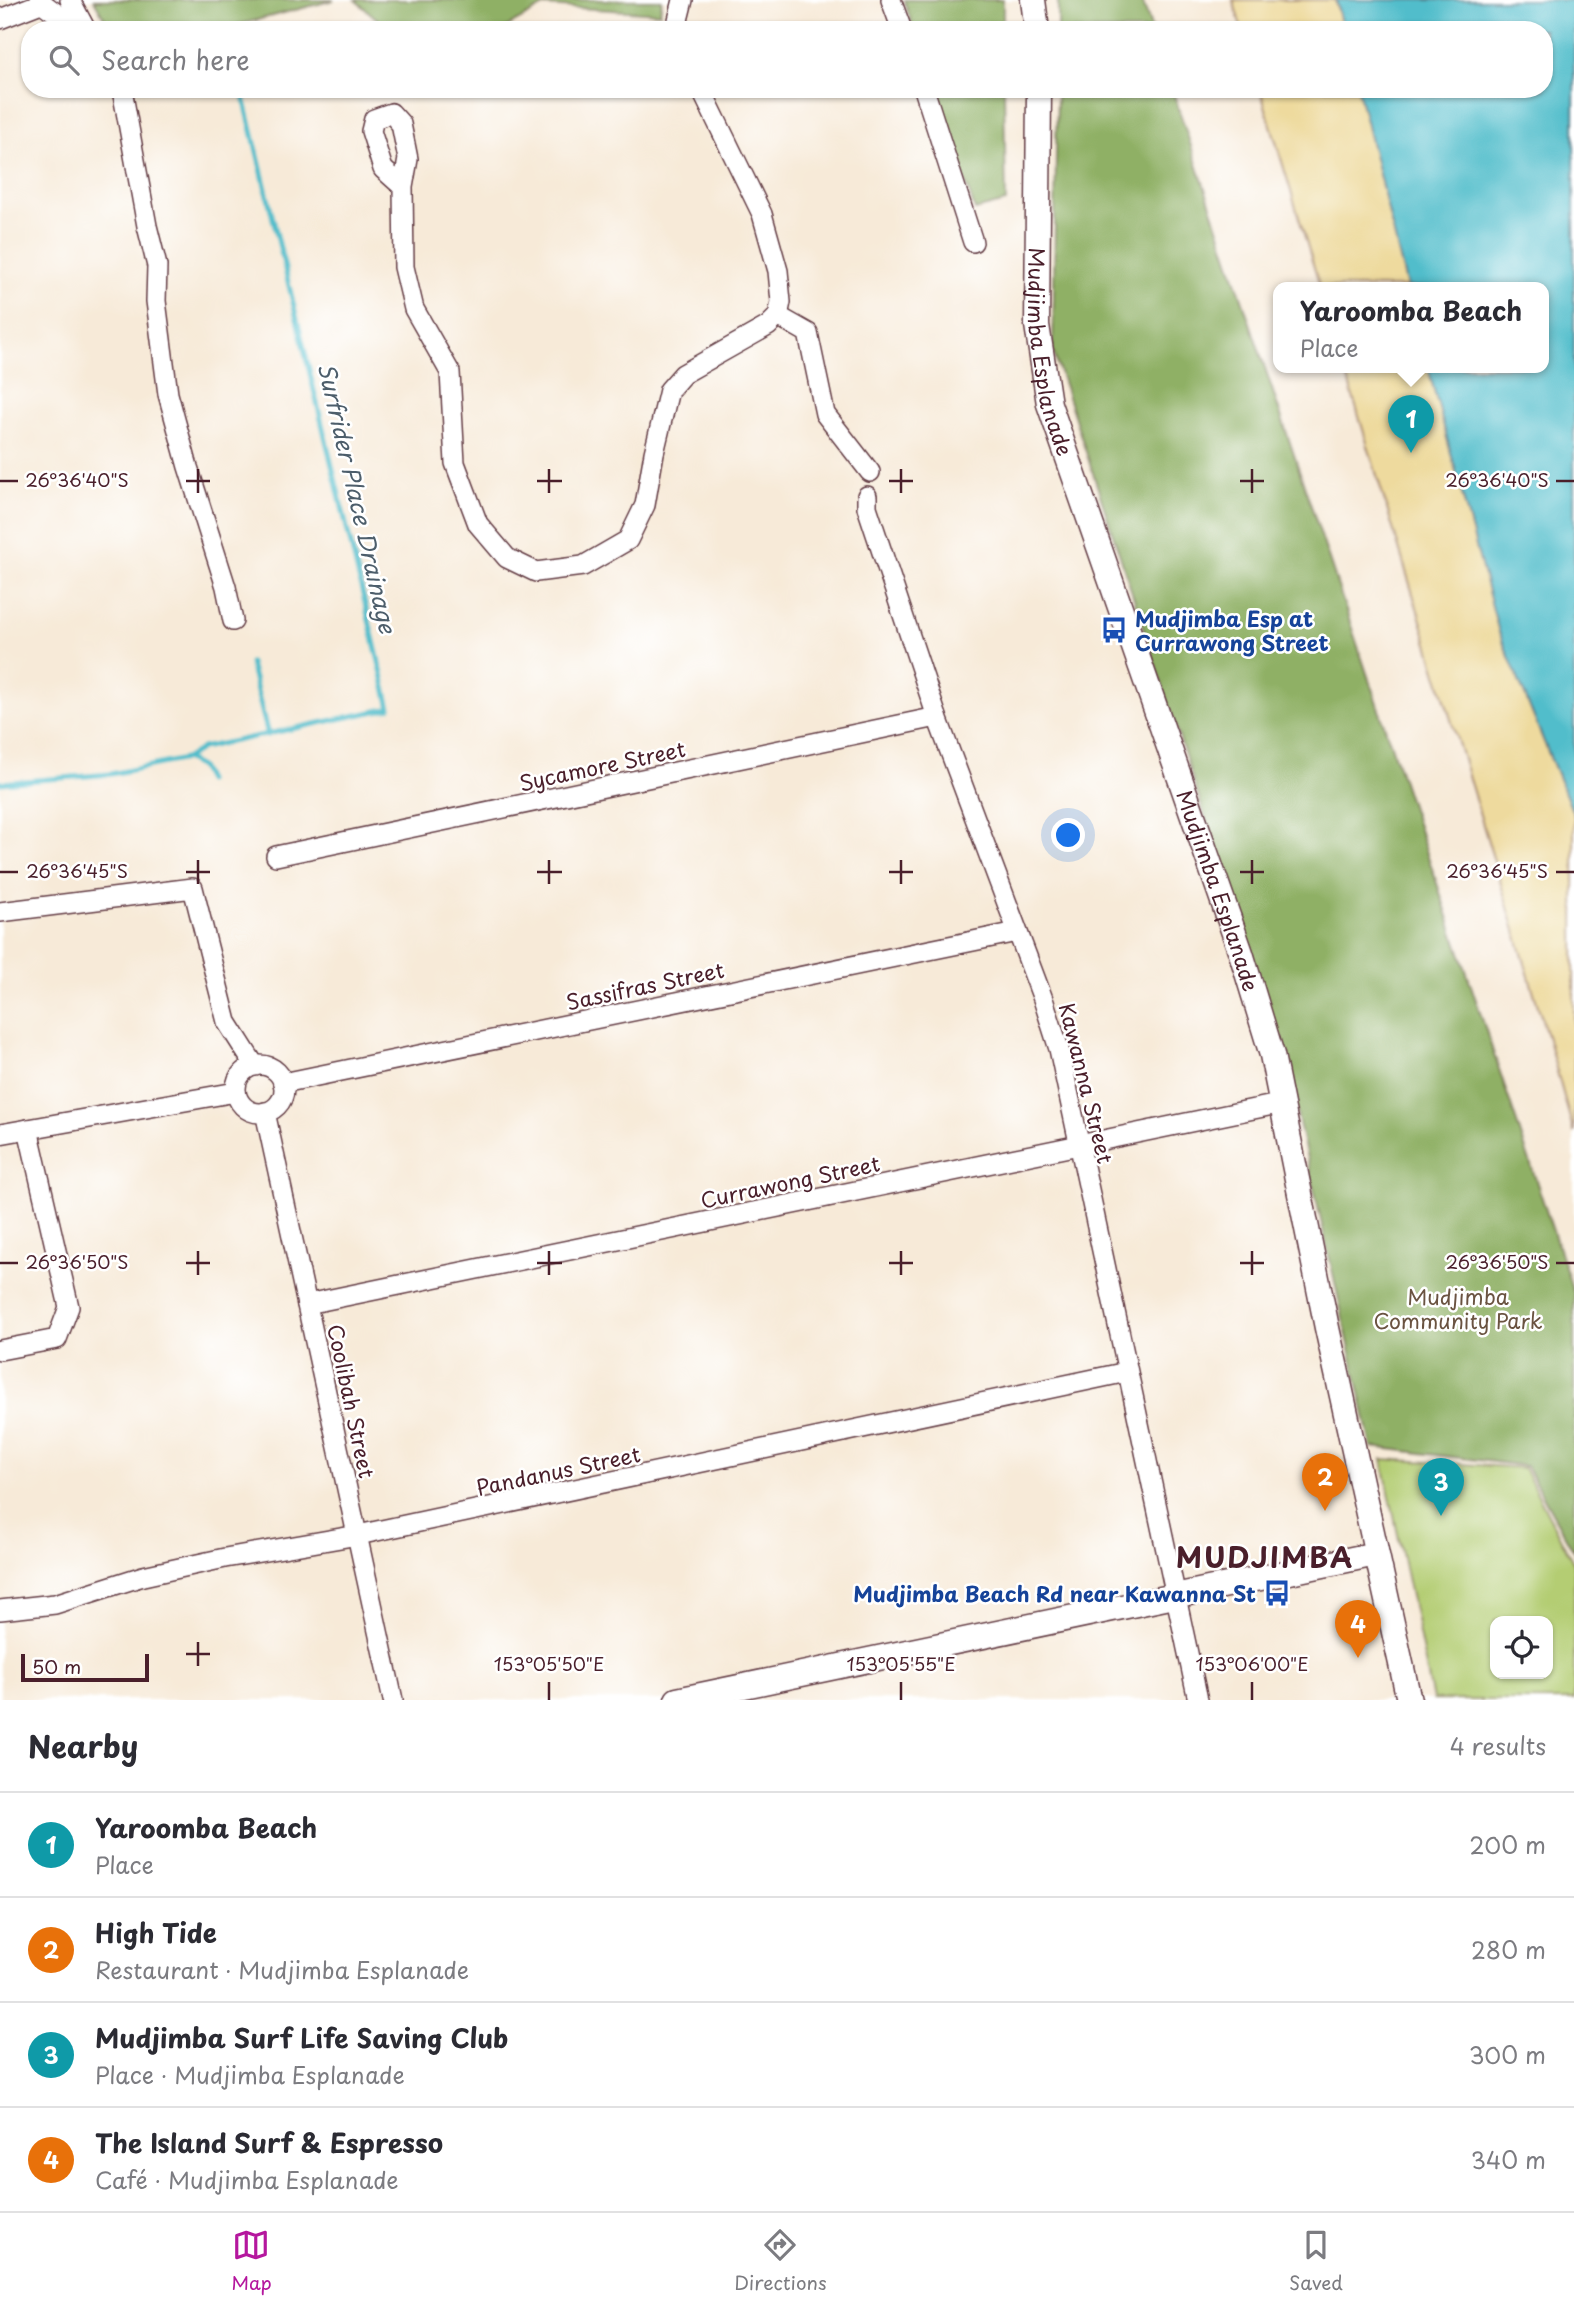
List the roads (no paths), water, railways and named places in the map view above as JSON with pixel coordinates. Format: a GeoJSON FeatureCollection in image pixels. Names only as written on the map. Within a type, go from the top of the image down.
{"type":"FeatureCollection","features":[{"type":"Feature","properties":{"kind":"street"},"geometry":{"type":"LineString","coordinates":[[0,10],[6,0]]}},
{"type":"Feature","properties":{"kind":"street"},"geometry":{"type":"LineString","coordinates":[[70,0],[81,21]]}},
{"type":"Feature","properties":{"kind":"street"},"geometry":{"type":"LineString","coordinates":[[678,21],[683,0]]}},
{"type":"Feature","properties":{"kind":"street"},"geometry":{"type":"LineString","coordinates":[[891,0],[899,21]]}},
{"type":"Feature","properties":{"kind":"street"},"geometry":{"type":"LineString","coordinates":[[1033,0],[1036,21]]}},
{"type":"Feature","properties":{"kind":"street"},"geometry":{"type":"LineString","coordinates":[[0,19],[41,2],[67,21]]}},
{"type":"Feature","properties":{"kind":"street"},"geometry":{"type":"LineString","coordinates":[[124,98],[147,226],[143,266],[156,301],[168,394],[226,587],[233,621]]}},
{"type":"Feature","properties":{"kind":"street"},"geometry":{"type":"LineString","coordinates":[[402,187],[404,267],[414,309],[450,372],[455,463],[478,524],[507,558],[536,572],[583,566],[628,540],[645,505],[654,453],[670,390],[683,374],[768,326],[778,316],[781,302],[778,271],[762,214],[705,98]]}},
{"type":"Feature","properties":{"kind":"street"},"geometry":{"type":"LineString","coordinates":[[927,98],[973,242]]}},
{"type":"Feature","properties":{"kind":"street","name":"Mudjimba Esplanade"},"geometry":{"type":"LineString","coordinates":[[1039,98],[1037,325],[1049,404],[1241,953],[1272,1055],[1327,1328],[1409,1700]]}},
{"type":"Feature","properties":{"kind":"street"},"geometry":{"type":"LineString","coordinates":[[778,316],[808,333],[825,414],[870,472]]}},
{"type":"Feature","properties":{"kind":"street","name":"Kawanna Street"},"geometry":{"type":"LineString","coordinates":[[867,496],[867,507],[937,718],[1043,999],[1059,1049],[1198,1700]]}},
{"type":"Feature","properties":{"kind":"street","name":"Sycamore Street"},"geometry":{"type":"LineString","coordinates":[[276,856],[937,718]]}},
{"type":"Feature","properties":{"kind":"street"},"geometry":{"type":"LineString","coordinates":[[0,912],[193,888],[228,1022],[255,1066]]}},
{"type":"Feature","properties":{"kind":"street","name":"Sassifras Street"},"geometry":{"type":"LineString","coordinates":[[283,1083],[1017,932]]}},
{"type":"Feature","properties":{"kind":"street"},"geometry":{"type":"LineString","coordinates":[[255,1066],[271,1068],[278,1073],[283,1083],[281,1099],[276,1106],[265,1112],[249,1110],[242,1105],[236,1092],[239,1076],[255,1066]]}},
{"type":"Feature","properties":{"kind":"street"},"geometry":{"type":"LineString","coordinates":[[0,1135],[236,1092]]}},
{"type":"Feature","properties":{"kind":"street","name":"Currawong Street"},"geometry":{"type":"LineString","coordinates":[[307,1304],[1283,1103]]}},
{"type":"Feature","properties":{"kind":"street","name":"Coolibah Street"},"geometry":{"type":"LineString","coordinates":[[265,1112],[393,1700]]}},
{"type":"Feature","properties":{"kind":"street"},"geometry":{"type":"LineString","coordinates":[[0,1350],[57,1339],[69,1307],[28,1129]]}},
{"type":"Feature","properties":{"kind":"street","name":"Pandanus Street"},"geometry":{"type":"LineString","coordinates":[[0,1610],[55,1604],[143,1576],[225,1558],[358,1535],[1127,1373]]}},
{"type":"Feature","properties":{"kind":"street"},"geometry":{"type":"LineString","coordinates":[[677,1700],[1376,1554]]}},
{"type":"Feature","properties":{"kind":"water"},"geometry":{"type":"Polygon","coordinates":[[[1336,0],[1574,0],[1574,815],[1499,632],[1430,373],[1549,373],[1549,282],[1406,282],[1360,98],[1553,98],[1553,21],[1341,21],[1336,0]]]}},
{"type":"Feature","properties":{"kind":"waterway","name":"Surfrider Place Drainage"},"geometry":{"type":"LineString","coordinates":[[185,759],[202,748],[390,708],[244,98]]}},
{"type":"Feature","properties":{"kind":"waterway"},"geometry":{"type":"LineString","coordinates":[[250,663],[268,735]]}},
{"type":"Feature","properties":{"kind":"waterway"},"geometry":{"type":"LineString","coordinates":[[0,783],[111,774],[185,759],[200,767],[207,781]]}},
{"type":"Feature","properties":{"kind":"place","name":"Yaroomba Beach"},"geometry":{"type":"Point","coordinates":[1411,453]}},
{"type":"Feature","properties":{"kind":"place","name":"Mudjimba Esp at Currawong Street"},"geometry":{"type":"Point","coordinates":[1114,630]}},
{"type":"Feature","properties":{"kind":"place","name":"High Tide"},"geometry":{"type":"Point","coordinates":[1325,1511]}},
{"type":"Feature","properties":{"kind":"place","name":"Mudjimba Surf Life Saving Club"},"geometry":{"type":"Point","coordinates":[1441,1516]}},
{"type":"Feature","properties":{"kind":"place","name":"Mudjimba Beach Rd near Kawanna St"},"geometry":{"type":"Point","coordinates":[1277,1593]}},
{"type":"Feature","properties":{"kind":"place","name":"The Island Surf & Espresso"},"geometry":{"type":"Point","coordinates":[1358,1658]}},
{"type":"Feature","properties":{"kind":"district","name":"MUDJIMBA"},"geometry":{"type":"Point","coordinates":[1265,1556]}},
{"type":"Feature","properties":{"kind":"park label","name":"Mudjimba Community Park"},"geometry":{"type":"Point","coordinates":[1458,1308]}}]}
